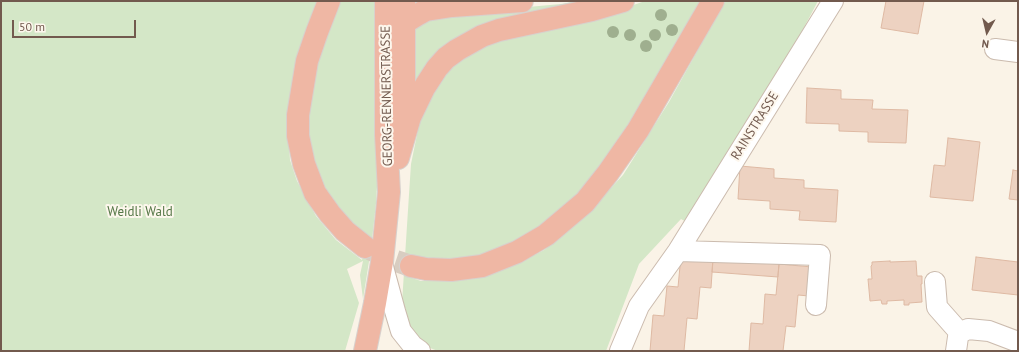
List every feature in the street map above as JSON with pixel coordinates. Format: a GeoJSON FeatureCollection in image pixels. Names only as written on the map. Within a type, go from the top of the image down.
{"type":"FeatureCollection","features":[{"type":"Feature","properties":{"kind":"highway"},"geometry":{"type":"LineString","coordinates":[[329,1],[307,61],[298,115],[298,136],[304,164],[315,193],[330,214],[345,231],[365,247]]}},
{"type":"Feature","properties":{"kind":"highway","name":"GEORG-RENNERSTRASSE"},"geometry":{"type":"LineString","coordinates":[[365,351],[382,262],[389,192],[386,135],[386,1]]}},
{"type":"Feature","properties":{"kind":"highway","name":"GEORG-RENNERSTRASSE"},"geometry":{"type":"LineString","coordinates":[[389,192],[398,158],[399,114],[404,91],[404,1]]}},
{"type":"Feature","properties":{"kind":"highway"},"geometry":{"type":"LineString","coordinates":[[386,51],[394,36],[404,23],[421,12],[437,8],[522,1]]}},
{"type":"Feature","properties":{"kind":"highway"},"geometry":{"type":"LineString","coordinates":[[398,158],[410,117],[418,99],[430,78],[446,58],[468,43],[499,30],[592,10],[623,1]]}},
{"type":"Feature","properties":{"kind":"highway"},"geometry":{"type":"LineString","coordinates":[[411,266],[426,269],[451,270],[482,266],[517,252],[546,235],[585,202],[608,174],[638,130],[713,1]]}},
{"type":"Feature","properties":{"kind":"highway"},"geometry":{"type":"LineString","coordinates":[[370,329],[382,351]]}},
{"type":"Feature","properties":{"kind":"street","name":"RAINSTRASSE"},"geometry":{"type":"LineString","coordinates":[[620,351],[639,306],[678,251],[833,1]]}},
{"type":"Feature","properties":{"kind":"street"},"geometry":{"type":"LineString","coordinates":[[995,49],[1018,52]]}},
{"type":"Feature","properties":{"kind":"street"},"geometry":{"type":"LineString","coordinates":[[678,251],[820,255],[816,305]]}},
{"type":"Feature","properties":{"kind":"street"},"geometry":{"type":"LineString","coordinates":[[382,262],[401,331],[413,346],[420,351]]}},
{"type":"Feature","properties":{"kind":"street"},"geometry":{"type":"LineString","coordinates":[[935,282],[937,307],[958,342],[968,329],[1001,335],[1018,342]]}},
{"type":"Feature","properties":{"kind":"green space","name":"Weidli Wald"},"geometry":{"type":"Polygon","coordinates":[[[1,1],[317,1],[297,57],[287,117],[290,160],[297,181],[316,216],[336,240],[362,260],[366,241],[315,180],[304,107],[336,1],[380,1],[380,137],[376,203],[371,249],[363,299],[360,275],[363,261],[347,269],[359,303],[345,351],[1,351],[1,1]]]}},
{"type":"Feature","properties":{"kind":"green space"},"geometry":{"type":"Polygon","coordinates":[[[578,1],[598,1],[562,9],[413,81],[415,24],[429,16],[561,4],[578,1]]]}},
{"type":"Feature","properties":{"kind":"green space"},"geometry":{"type":"Polygon","coordinates":[[[645,1],[705,1],[618,154],[545,230],[465,264],[412,261],[412,278],[421,281],[474,279],[515,265],[544,250],[566,233],[586,215],[623,175],[669,102],[725,1],[818,1],[692,225],[681,219],[639,264],[606,351],[438,351],[422,345],[411,332],[402,303],[411,164],[419,125],[427,100],[444,75],[463,57],[488,44],[596,18],[645,1]]]}},
{"type":"Feature","properties":{"kind":"building"},"geometry":{"type":"Polygon","coordinates":[[[886,1],[924,1],[918,34],[881,28],[886,1]]]}},
{"type":"Feature","properties":{"kind":"building"},"geometry":{"type":"Polygon","coordinates":[[[807,88],[841,90],[841,99],[873,100],[872,109],[908,110],[906,143],[868,142],[868,132],[839,131],[839,124],[806,123],[807,88]]]}},
{"type":"Feature","properties":{"kind":"building"},"geometry":{"type":"Polygon","coordinates":[[[948,138],[980,142],[973,201],[930,197],[934,165],[945,166],[948,138]]]}},
{"type":"Feature","properties":{"kind":"building"},"geometry":{"type":"Polygon","coordinates":[[[740,166],[774,169],[774,178],[804,180],[804,188],[838,190],[836,222],[799,220],[800,211],[770,209],[770,201],[738,199],[740,166]]]}},
{"type":"Feature","properties":{"kind":"building"},"geometry":{"type":"Polygon","coordinates":[[[1013,170],[1018,171],[1018,200],[1009,199],[1013,170]]]}},
{"type":"Feature","properties":{"kind":"building"},"geometry":{"type":"Polygon","coordinates":[[[681,256],[713,259],[711,288],[700,287],[697,319],[687,318],[684,351],[650,351],[653,315],[664,316],[667,286],[678,287],[681,256]]]}},
{"type":"Feature","properties":{"kind":"building"},"geometry":{"type":"Polygon","coordinates":[[[976,257],[1018,262],[1018,295],[972,290],[976,257]]]}},
{"type":"Feature","properties":{"kind":"building"},"geometry":{"type":"Polygon","coordinates":[[[713,259],[779,264],[778,277],[712,272],[713,259]]]}},
{"type":"Feature","properties":{"kind":"building"},"geometry":{"type":"Polygon","coordinates":[[[916,261],[917,276],[922,276],[922,302],[904,305],[904,300],[887,301],[887,304],[882,304],[881,300],[870,301],[868,279],[872,279],[872,262],[916,261]]]}},
{"type":"Feature","properties":{"kind":"building"},"geometry":{"type":"Polygon","coordinates":[[[779,264],[812,267],[809,296],[798,295],[795,327],[786,326],[783,351],[749,351],[751,323],[763,324],[765,294],[776,295],[779,264]]]}},
{"type":"Feature","properties":{"kind":"tunnel"},"geometry":{"type":"LineString","coordinates":[[366,247],[387,258],[411,266]]}}]}
